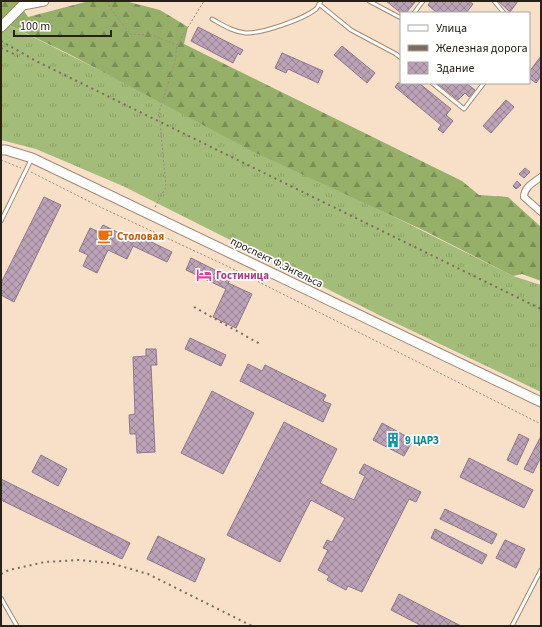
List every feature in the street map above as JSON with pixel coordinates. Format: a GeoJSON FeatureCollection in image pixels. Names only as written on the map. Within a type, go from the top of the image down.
{"type":"FeatureCollection","features":[{"type":"Feature","properties":{"kind":"street"},"geometry":{"type":"LineString","coordinates":[[1,27],[24,3],[44,1]]}},
{"type":"Feature","properties":{"kind":"street","name":"проспект Ф.Энгельса"},"geometry":{"type":"LineString","coordinates":[[1,150],[6,150],[32,158],[541,402]]}},
{"type":"Feature","properties":{"kind":"street"},"geometry":{"type":"LineString","coordinates":[[541,177],[526,188],[524,192],[524,197],[541,212]]}},
{"type":"Feature","properties":{"kind":"lane"},"geometry":{"type":"LineString","coordinates":[[370,1],[400,17]]}},
{"type":"Feature","properties":{"kind":"lane"},"geometry":{"type":"LineString","coordinates":[[415,12],[423,1]]}},
{"type":"Feature","properties":{"kind":"lane"},"geometry":{"type":"LineString","coordinates":[[494,1],[503,12]]}},
{"type":"Feature","properties":{"kind":"lane"},"geometry":{"type":"LineString","coordinates":[[212,19],[229,29],[247,33],[270,29],[301,19],[317,8],[320,2],[351,30],[400,57]]}},
{"type":"Feature","properties":{"kind":"lane"},"geometry":{"type":"LineString","coordinates":[[433,84],[464,109],[483,84]]}},
{"type":"Feature","properties":{"kind":"lane"},"geometry":{"type":"LineString","coordinates":[[1,221],[32,158]]}},
{"type":"Feature","properties":{"kind":"lane"},"geometry":{"type":"LineString","coordinates":[[512,626],[541,570]]}},
{"type":"Feature","properties":{"kind":"lane"},"geometry":{"type":"LineString","coordinates":[[1,598],[17,626]]}},
{"type":"Feature","properties":{"kind":"path"},"geometry":{"type":"LineString","coordinates":[[108,1],[110,8],[130,34],[152,35],[177,45]]}},
{"type":"Feature","properties":{"kind":"path"},"geometry":{"type":"LineString","coordinates":[[151,215],[166,186],[159,112],[175,62],[177,45],[204,1]]}},
{"type":"Feature","properties":{"kind":"path"},"geometry":{"type":"LineString","coordinates":[[1,160],[27,170],[227,266],[541,424]]}},
{"type":"Feature","properties":{"kind":"green space"},"geometry":{"type":"Polygon","coordinates":[[[1,1],[20,1],[19,4],[28,17],[89,1],[125,1],[160,10],[188,27],[184,44],[462,181],[479,195],[508,197],[541,227],[541,281],[522,274],[513,276],[425,231],[252,151],[69,54],[1,21],[1,1]]]}},
{"type":"Feature","properties":{"kind":"green space"},"geometry":{"type":"Polygon","coordinates":[[[1,21],[513,276],[541,285],[541,392],[383,317],[125,187],[36,149],[1,140],[1,21]]]}},
{"type":"Feature","properties":{"kind":"building"},"geometry":{"type":"Polygon","coordinates":[[[386,1],[416,1],[407,12],[400,12],[386,1]]]}},
{"type":"Feature","properties":{"kind":"building"},"geometry":{"type":"Polygon","coordinates":[[[431,1],[469,1],[473,4],[467,12],[436,12],[428,5],[431,1]]]}},
{"type":"Feature","properties":{"kind":"building"},"geometry":{"type":"Polygon","coordinates":[[[498,1],[518,1],[510,12],[498,1]]]}},
{"type":"Feature","properties":{"kind":"building"},"geometry":{"type":"Polygon","coordinates":[[[198,27],[243,50],[240,55],[238,53],[233,63],[191,41],[198,27]]]}},
{"type":"Feature","properties":{"kind":"building"},"geometry":{"type":"Polygon","coordinates":[[[342,46],[375,73],[367,83],[334,55],[342,46]]]}},
{"type":"Feature","properties":{"kind":"building"},"geometry":{"type":"Polygon","coordinates":[[[282,53],[323,71],[318,83],[288,69],[286,73],[275,68],[282,53]]]}},
{"type":"Feature","properties":{"kind":"building"},"geometry":{"type":"Polygon","coordinates":[[[541,56],[541,76],[536,83],[530,79],[530,71],[541,56]]]}},
{"type":"Feature","properties":{"kind":"building"},"geometry":{"type":"Polygon","coordinates":[[[398,83],[420,84],[451,109],[446,115],[453,121],[443,133],[438,129],[441,125],[395,87],[398,83]]]}},
{"type":"Feature","properties":{"kind":"building"},"geometry":{"type":"Polygon","coordinates":[[[438,84],[467,84],[475,90],[469,97],[465,93],[458,100],[438,84]]]}},
{"type":"Feature","properties":{"kind":"building"},"geometry":{"type":"Polygon","coordinates":[[[506,100],[514,107],[491,133],[483,126],[506,100]]]}},
{"type":"Feature","properties":{"kind":"building"},"geometry":{"type":"Polygon","coordinates":[[[525,168],[530,172],[524,178],[519,174],[525,168]]]}},
{"type":"Feature","properties":{"kind":"building"},"geometry":{"type":"Polygon","coordinates":[[[517,181],[521,185],[516,189],[513,186],[517,181]]]}},
{"type":"Feature","properties":{"kind":"building"},"geometry":{"type":"Polygon","coordinates":[[[44,197],[61,205],[14,302],[1,295],[1,283],[44,197]]]}},
{"type":"Feature","properties":{"kind":"building"},"geometry":{"type":"Polygon","coordinates":[[[103,225],[133,240],[135,234],[172,252],[167,262],[133,246],[127,259],[108,250],[97,273],[83,266],[88,255],[79,251],[90,228],[99,232],[103,225]]]}},
{"type":"Feature","properties":{"kind":"building"},"geometry":{"type":"Polygon","coordinates":[[[191,258],[231,278],[228,283],[252,294],[236,328],[213,317],[226,289],[186,270],[191,258]]]}},
{"type":"Feature","properties":{"kind":"building"},"geometry":{"type":"Polygon","coordinates":[[[190,338],[226,355],[221,366],[185,349],[190,338]]]}},
{"type":"Feature","properties":{"kind":"building"},"geometry":{"type":"Polygon","coordinates":[[[146,349],[156,349],[157,365],[151,365],[155,452],[137,453],[136,434],[130,434],[129,415],[135,414],[133,357],[146,356],[146,349]]]}},
{"type":"Feature","properties":{"kind":"building"},"geometry":{"type":"Polygon","coordinates":[[[248,364],[262,371],[265,365],[326,395],[323,401],[331,404],[323,422],[240,381],[248,364]]]}},
{"type":"Feature","properties":{"kind":"building"},"geometry":{"type":"Polygon","coordinates":[[[212,391],[254,413],[223,474],[181,453],[212,391]]]}},
{"type":"Feature","properties":{"kind":"building"},"geometry":{"type":"Polygon","coordinates":[[[284,422],[337,449],[320,483],[354,500],[365,476],[359,473],[364,464],[421,492],[416,502],[409,499],[362,592],[348,586],[346,590],[327,580],[329,576],[318,570],[328,550],[323,548],[327,540],[332,542],[345,518],[311,500],[280,562],[227,535],[284,422]]]}},
{"type":"Feature","properties":{"kind":"building","name":"9 ЦАРЗ"},"geometry":{"type":"Polygon","coordinates":[[[382,423],[413,440],[404,456],[373,440],[382,423]]]}},
{"type":"Feature","properties":{"kind":"building"},"geometry":{"type":"Polygon","coordinates":[[[519,434],[529,439],[517,465],[507,460],[519,434]]]}},
{"type":"Feature","properties":{"kind":"building"},"geometry":{"type":"Polygon","coordinates":[[[541,436],[541,457],[533,473],[524,469],[541,436]]]}},
{"type":"Feature","properties":{"kind":"building"},"geometry":{"type":"Polygon","coordinates":[[[41,455],[67,469],[58,486],[32,472],[41,455]]]}},
{"type":"Feature","properties":{"kind":"building"},"geometry":{"type":"Polygon","coordinates":[[[469,458],[533,490],[524,508],[460,477],[469,458]]]}},
{"type":"Feature","properties":{"kind":"building"},"geometry":{"type":"Polygon","coordinates":[[[1,479],[130,543],[122,559],[1,500],[1,479]]]}},
{"type":"Feature","properties":{"kind":"building"},"geometry":{"type":"Polygon","coordinates":[[[445,509],[497,534],[492,544],[440,519],[445,509]]]}},
{"type":"Feature","properties":{"kind":"building"},"geometry":{"type":"Polygon","coordinates":[[[435,529],[487,555],[482,564],[431,538],[435,529]]]}},
{"type":"Feature","properties":{"kind":"building"},"geometry":{"type":"Polygon","coordinates":[[[158,536],[205,559],[195,582],[147,559],[158,536]]]}},
{"type":"Feature","properties":{"kind":"building"},"geometry":{"type":"Polygon","coordinates":[[[505,540],[525,549],[516,568],[496,558],[505,540]]]}},
{"type":"Feature","properties":{"kind":"building"},"geometry":{"type":"Polygon","coordinates":[[[399,594],[461,626],[422,626],[391,610],[399,594]]]}},
{"type":"Feature","properties":{"kind":"railway"},"geometry":{"type":"LineString","coordinates":[[1,41],[34,60],[541,309]]}},
{"type":"Feature","properties":{"kind":"railway"},"geometry":{"type":"LineString","coordinates":[[1,48],[18,56]]}},
{"type":"Feature","properties":{"kind":"railway"},"geometry":{"type":"LineString","coordinates":[[194,307],[260,344]]}},
{"type":"Feature","properties":{"kind":"railway"},"geometry":{"type":"LineString","coordinates":[[1,574],[9,570],[45,562],[79,560],[110,563],[148,574],[252,626]]}},
{"type":"Feature","properties":{"kind":"place","name":"Столовая"},"geometry":{"type":"Point","coordinates":[105,236]}},
{"type":"Feature","properties":{"kind":"place","name":"Гостиница"},"geometry":{"type":"Point","coordinates":[204,275]}},
{"type":"Feature","properties":{"kind":"place","name":"9 ЦАРЗ"},"geometry":{"type":"Point","coordinates":[393,440]}}]}
